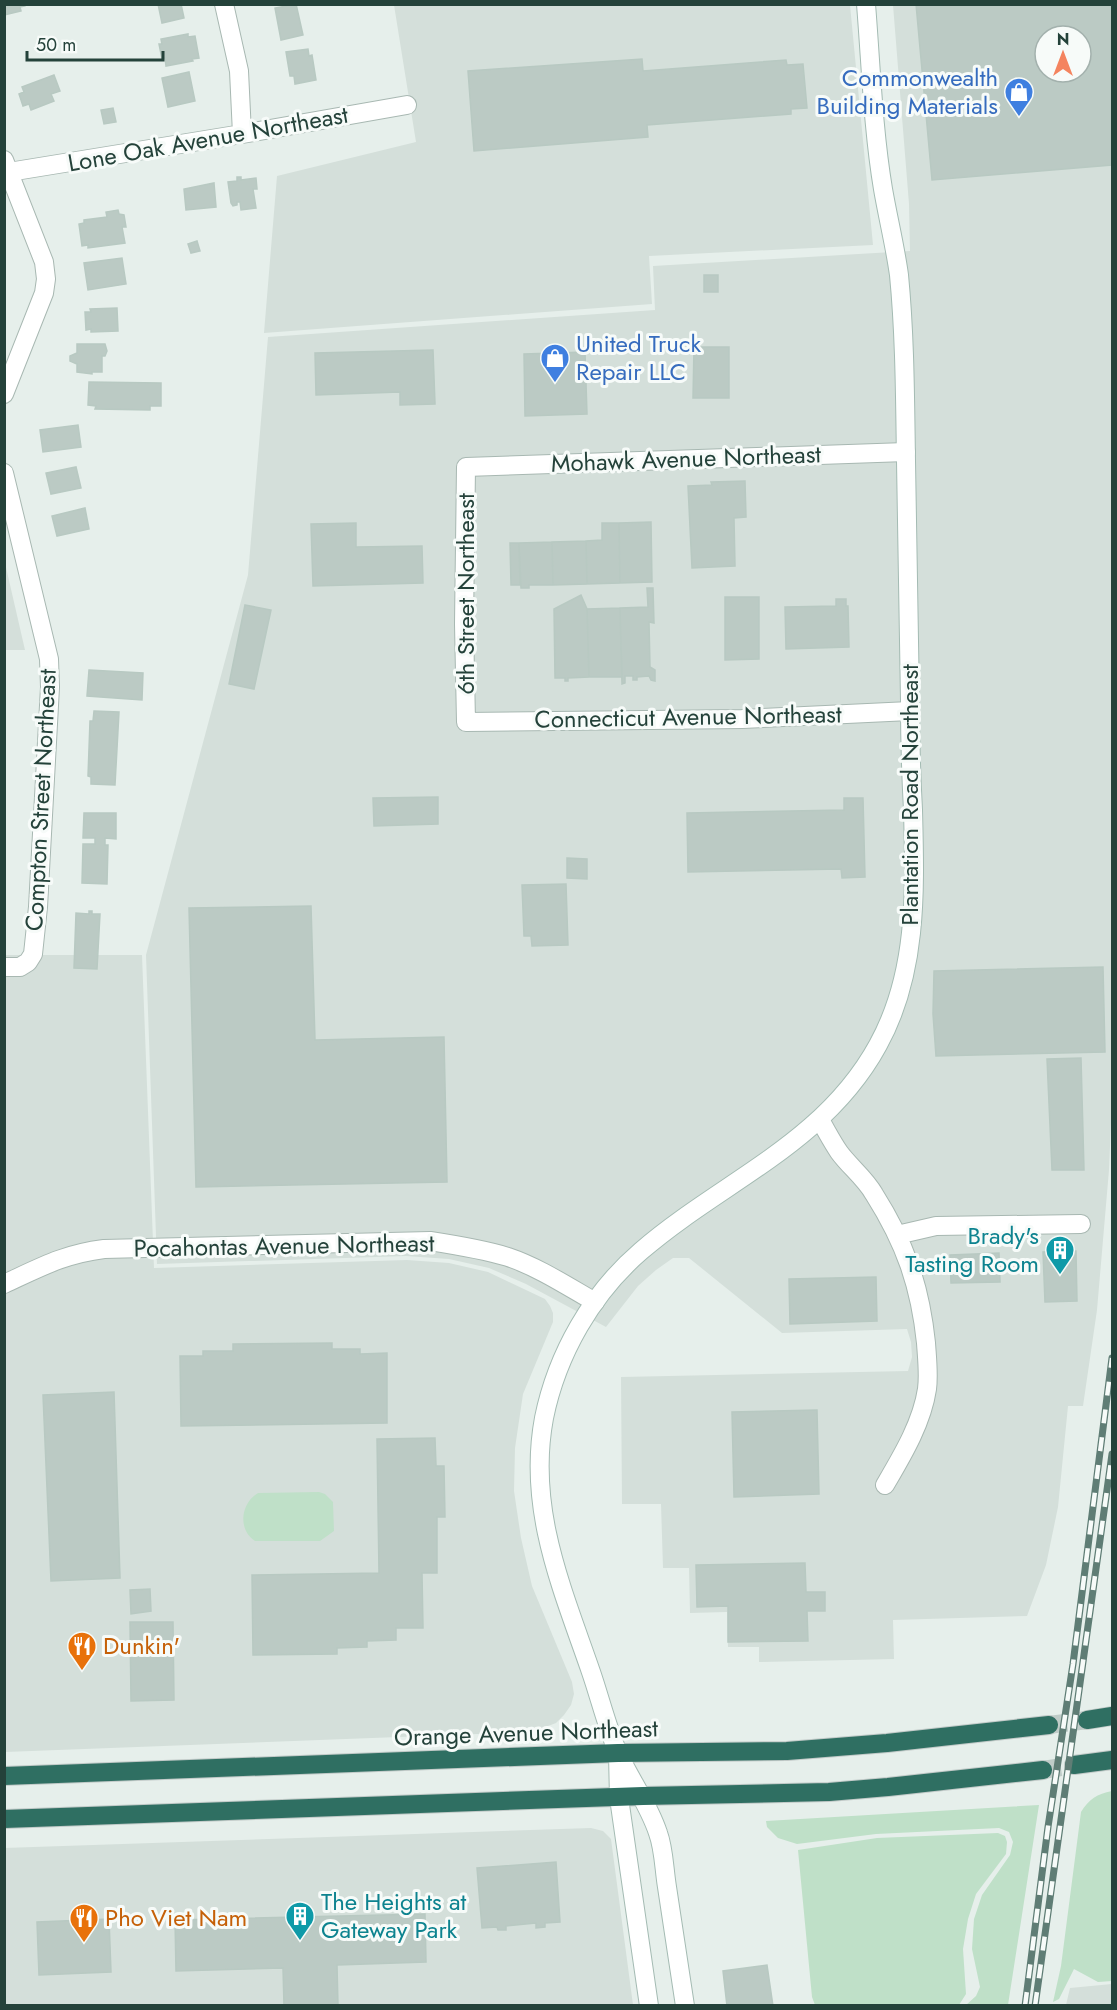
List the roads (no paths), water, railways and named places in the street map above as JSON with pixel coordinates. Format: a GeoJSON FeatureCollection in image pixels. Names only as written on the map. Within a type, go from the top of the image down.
{"type":"FeatureCollection","features":[{"type":"Feature","properties":{"kind":"highway"},"geometry":{"type":"LineString","coordinates":[[1087,1720],[1113,1716]]}},
{"type":"Feature","properties":{"kind":"highway","name":"Orange Avenue Northeast"},"geometry":{"type":"LineString","coordinates":[[4,1776],[618,1753],[787,1751],[887,1743],[1049,1725]]}},
{"type":"Feature","properties":{"kind":"highway"},"geometry":{"type":"LineString","coordinates":[[1074,1766],[1113,1760]]}},
{"type":"Feature","properties":{"kind":"highway"},"geometry":{"type":"LineString","coordinates":[[4,1820],[643,1796],[829,1792],[1043,1770]]}},
{"type":"Feature","properties":{"kind":"street"},"geometry":{"type":"LineString","coordinates":[[224,4],[239,71],[242,135]]}},
{"type":"Feature","properties":{"kind":"street","name":"Plantation Road Northeast"},"geometry":{"type":"LineString","coordinates":[[618,1753],[552,1558],[544,1524],[540,1456],[544,1419],[554,1382],[576,1330],[606,1286],[642,1250],[784,1149],[820,1120],[843,1096],[879,1044],[894,1009],[905,972],[912,935],[915,876],[906,452],[899,278],[882,186],[866,4]]}},
{"type":"Feature","properties":{"kind":"street","name":"Lone Oak Avenue Northeast"},"geometry":{"type":"LineString","coordinates":[[7,166],[242,135],[407,105]]}},
{"type":"Feature","properties":{"kind":"street"},"geometry":{"type":"LineString","coordinates":[[4,394],[44,293],[46,279],[44,261],[7,166]]}},
{"type":"Feature","properties":{"kind":"street","name":"Mohawk Avenue Northeast"},"geometry":{"type":"LineString","coordinates":[[466,467],[906,452]]}},
{"type":"Feature","properties":{"kind":"street","name":"6th Street Northeast"},"geometry":{"type":"LineString","coordinates":[[466,467],[464,624],[466,722]]}},
{"type":"Feature","properties":{"kind":"street","name":"Compton Street Northeast"},"geometry":{"type":"LineString","coordinates":[[4,472],[48,659],[50,687],[38,907],[33,954],[28,962],[20,967],[4,967]]}},
{"type":"Feature","properties":{"kind":"street","name":"Connecticut Avenue Northeast"},"geometry":{"type":"LineString","coordinates":[[466,722],[742,719],[910,711]]}},
{"type":"Feature","properties":{"kind":"street"},"geometry":{"type":"LineString","coordinates":[[820,1120],[839,1152],[873,1191],[897,1234],[915,1277],[923,1316],[927,1356],[927,1389],[918,1420],[885,1485]]}},
{"type":"Feature","properties":{"kind":"street"},"geometry":{"type":"LineString","coordinates":[[897,1234],[936,1226],[1082,1224]]}},
{"type":"Feature","properties":{"kind":"street","name":"Pocahontas Avenue Northeast"},"geometry":{"type":"LineString","coordinates":[[4,1284],[60,1258],[82,1252],[430,1241],[508,1257],[595,1302]]}},
{"type":"Feature","properties":{"kind":"street"},"geometry":{"type":"LineString","coordinates":[[618,1753],[643,1796],[659,1834],[685,2006]]}},
{"type":"Feature","properties":{"kind":"street"},"geometry":{"type":"LineString","coordinates":[[618,1753],[619,1798],[649,2006]]}},
{"type":"Feature","properties":{"kind":"tunnel"},"geometry":{"type":"LineString","coordinates":[[1049,1725],[1087,1720]]}},
{"type":"Feature","properties":{"kind":"tunnel"},"geometry":{"type":"LineString","coordinates":[[1043,1770],[1074,1765]]}},
{"type":"Feature","properties":{"kind":"railway"},"geometry":{"type":"LineString","coordinates":[[1025,2006],[1048,1827],[1073,1664],[1112,1358]]}},
{"type":"Feature","properties":{"kind":"railway"},"geometry":{"type":"LineString","coordinates":[[1035,2006],[1112,1454]]}},
{"type":"Feature","properties":{"kind":"place","name":"Commonwealth Building Materials"},"geometry":{"type":"Point","coordinates":[1019,118]}},
{"type":"Feature","properties":{"kind":"place","name":"United Truck Repair LLC"},"geometry":{"type":"Point","coordinates":[555,384]}},
{"type":"Feature","properties":{"kind":"place","name":"Brady's Tasting Room"},"geometry":{"type":"Point","coordinates":[1060,1276]}},
{"type":"Feature","properties":{"kind":"place","name":"Dunkin'"},"geometry":{"type":"Point","coordinates":[82,1672]}},
{"type":"Feature","properties":{"kind":"place","name":"The Heights at Gateway Park"},"geometry":{"type":"Point","coordinates":[300,1942]}},
{"type":"Feature","properties":{"kind":"place","name":"Pho Viet Nam"},"geometry":{"type":"Point","coordinates":[84,1944]}}]}
